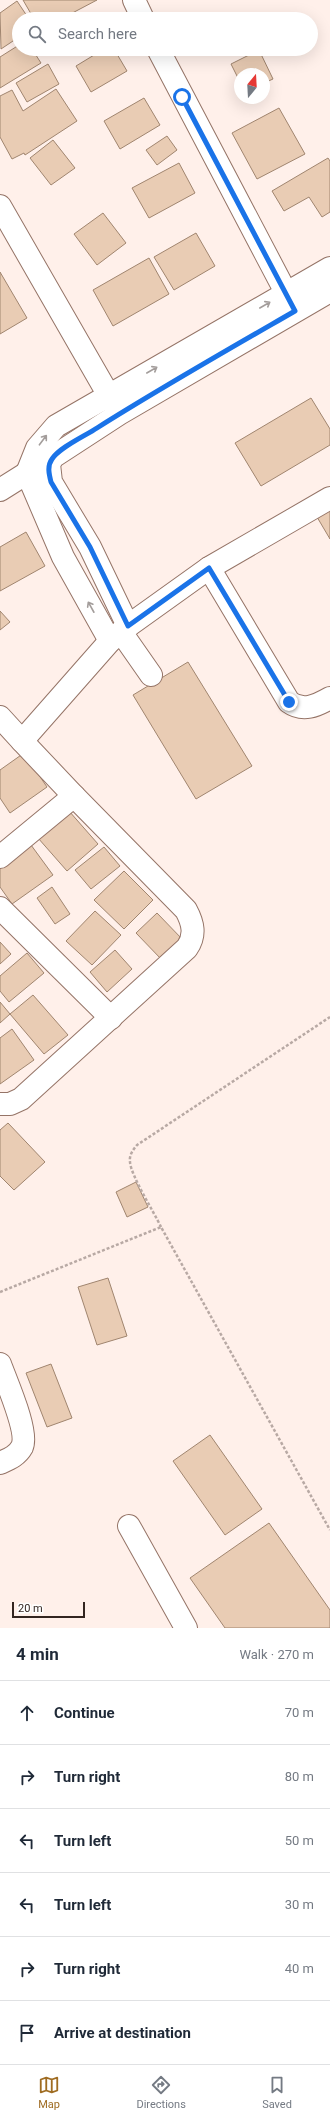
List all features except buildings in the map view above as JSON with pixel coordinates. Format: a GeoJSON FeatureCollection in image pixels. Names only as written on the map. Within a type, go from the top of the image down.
{"type":"FeatureCollection","features":[{"type":"Feature","properties":{"kind":"street"},"geometry":{"type":"LineString","coordinates":[[134,0],[140,12]]}},
{"type":"Feature","properties":{"kind":"street"},"geometry":{"type":"LineString","coordinates":[[162,56],[290,302]]}},
{"type":"Feature","properties":{"kind":"street"},"geometry":{"type":"LineString","coordinates":[[0,206],[119,414]]}},
{"type":"Feature","properties":{"kind":"street"},"geometry":{"type":"LineString","coordinates":[[120,633],[90,547],[51,482],[49,464],[53,457],[290,302],[330,268]]}},
{"type":"Feature","properties":{"kind":"street"},"geometry":{"type":"LineString","coordinates":[[151,675],[63,557],[27,473],[37,448],[48,433],[107,395],[290,302],[330,291]]}},
{"type":"Feature","properties":{"kind":"street"},"geometry":{"type":"LineString","coordinates":[[0,490],[27,473],[49,464]]}},
{"type":"Feature","properties":{"kind":"street"},"geometry":{"type":"LineString","coordinates":[[22,741],[120,633],[209,568],[330,498]]}},
{"type":"Feature","properties":{"kind":"street"},"geometry":{"type":"LineString","coordinates":[[63,557],[90,547]]}},
{"type":"Feature","properties":{"kind":"street"},"geometry":{"type":"LineString","coordinates":[[209,568],[289,702],[303,708],[314,707],[330,698]]}},
{"type":"Feature","properties":{"kind":"street"},"geometry":{"type":"LineString","coordinates":[[0,718],[186,910],[192,924],[193,937],[187,948],[21,1099],[10,1104],[0,1104]]}},
{"type":"Feature","properties":{"kind":"street"},"geometry":{"type":"LineString","coordinates":[[0,857],[74,796]]}},
{"type":"Feature","properties":{"kind":"street"},"geometry":{"type":"LineString","coordinates":[[0,908],[111,1018]]}},
{"type":"Feature","properties":{"kind":"street"},"geometry":{"type":"LineString","coordinates":[[0,1364],[24,1434],[24,1442],[14,1456],[0,1463]]}},
{"type":"Feature","properties":{"kind":"street"},"geometry":{"type":"LineString","coordinates":[[129,1526],[186,1628]]}},
{"type":"Feature","properties":{"kind":"path"},"geometry":{"type":"LineString","coordinates":[[330,1017],[144,1141],[132,1151],[130,1158],[131,1169],[161,1227],[330,1530]]}},
{"type":"Feature","properties":{"kind":"path"},"geometry":{"type":"LineString","coordinates":[[0,1292],[161,1227]]}},
{"type":"Feature","properties":{"kind":"route"},"geometry":{"type":"LineString","coordinates":[[182,97],[295,311],[119,414],[64,449],[53,457],[49,464],[49,472],[51,482],[90,547],[128,626],[209,568],[284,696],[289,702]]}}]}
